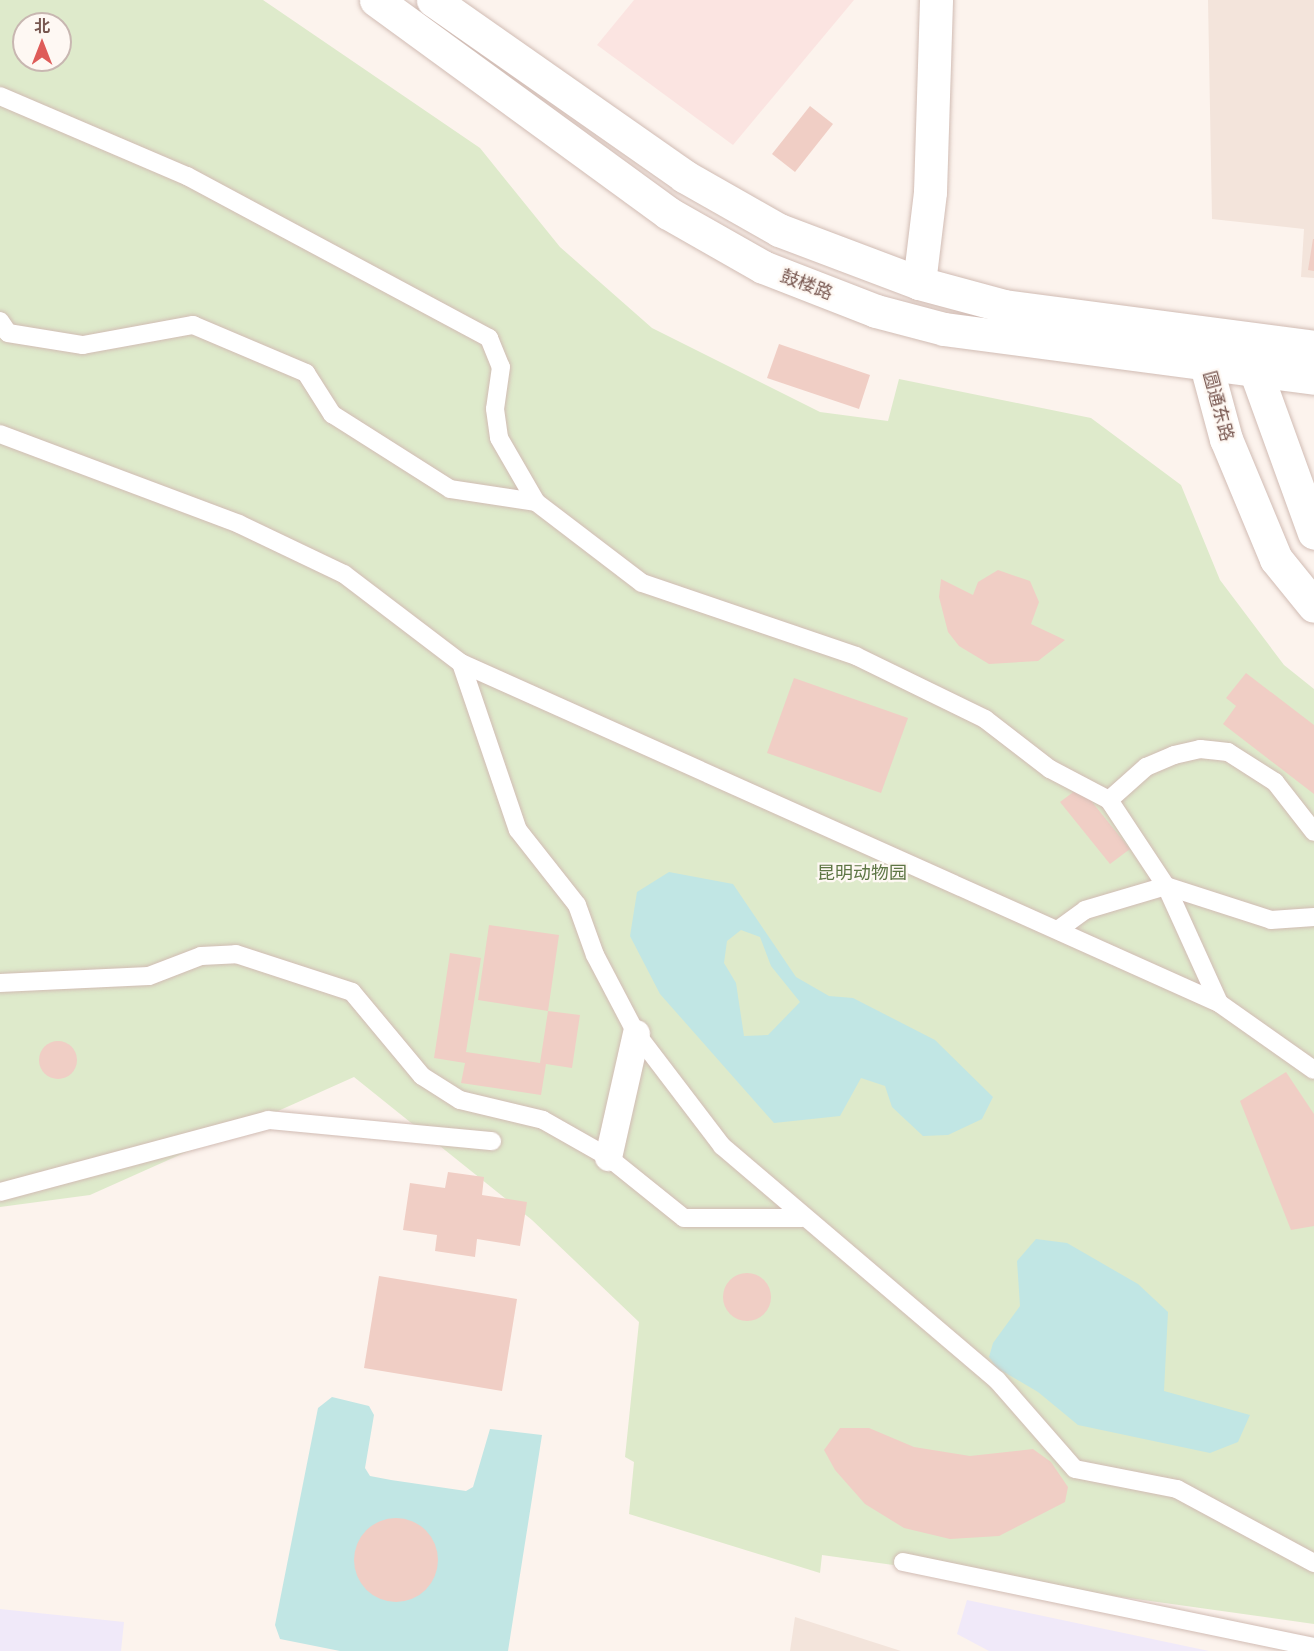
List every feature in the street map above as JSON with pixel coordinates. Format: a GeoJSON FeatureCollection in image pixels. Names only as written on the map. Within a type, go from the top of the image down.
{"type":"FeatureCollection","features":[{"type":"Feature","properties":{"kind":"main road","name":"鼓楼路"},"geometry":{"type":"LineString","coordinates":[[376,0],[668,213],[763,267],[876,311],[944,329],[1314,378]]}},
{"type":"Feature","properties":{"kind":"main road"},"geometry":{"type":"LineString","coordinates":[[433,0],[684,176],[779,230],[919,284],[1004,306],[1314,347]]}},
{"type":"Feature","properties":{"kind":"main road"},"geometry":{"type":"LineString","coordinates":[[919,284],[930,192],[936,0]]}},
{"type":"Feature","properties":{"kind":"main road","name":"圆通东路"},"geometry":{"type":"LineString","coordinates":[[1314,533],[1255,370],[1222,336],[1206,365],[1226,439],[1276,559],[1314,606]]}},
{"type":"Feature","properties":{"kind":"street"},"geometry":{"type":"LineString","coordinates":[[608,1157],[636,1033]]}},
{"type":"Feature","properties":{"kind":"lane"},"geometry":{"type":"LineString","coordinates":[[0,96],[187,176],[489,338],[501,367],[495,409],[499,438],[536,502],[642,583],[856,656],[985,719],[1050,769],[1109,800],[1166,886],[1219,1003]]}},
{"type":"Feature","properties":{"kind":"lane"},"geometry":{"type":"LineString","coordinates":[[0,321],[8,333],[83,345],[193,325],[306,373],[332,414],[450,489],[536,502]]}},
{"type":"Feature","properties":{"kind":"lane"},"geometry":{"type":"LineString","coordinates":[[0,434],[239,524],[344,574],[461,663],[1059,929],[1219,1003],[1314,1070]]}},
{"type":"Feature","properties":{"kind":"lane"},"geometry":{"type":"LineString","coordinates":[[461,663],[518,830],[577,905],[595,955],[636,1033],[722,1146],[802,1218],[997,1380],[1076,1469],[1178,1489],[1314,1563]]}},
{"type":"Feature","properties":{"kind":"lane"},"geometry":{"type":"LineString","coordinates":[[1109,800],[1146,767],[1174,755],[1200,749],[1228,752],[1275,782],[1314,832]]}},
{"type":"Feature","properties":{"kind":"lane"},"geometry":{"type":"LineString","coordinates":[[1059,929],[1085,910],[1166,886],[1271,920],[1314,916]]}},
{"type":"Feature","properties":{"kind":"lane"},"geometry":{"type":"LineString","coordinates":[[0,983],[149,976],[201,956],[236,954],[352,992],[422,1076],[460,1100],[543,1120],[608,1157],[684,1218],[802,1218]]}},
{"type":"Feature","properties":{"kind":"lane"},"geometry":{"type":"LineString","coordinates":[[0,1192],[268,1120],[492,1141]]}},
{"type":"Feature","properties":{"kind":"lane"},"geometry":{"type":"LineString","coordinates":[[903,1562],[1314,1647]]}},
{"type":"Feature","properties":{"kind":"shaded area"},"geometry":{"type":"Polygon","coordinates":[[[634,0],[854,0],[733,145],[597,45],[634,0]]]}},
{"type":"Feature","properties":{"kind":"shaded area"},"geometry":{"type":"Polygon","coordinates":[[[1208,0],[1314,0],[1314,278],[1301,277],[1304,229],[1212,219],[1208,0]]]}},
{"type":"Feature","properties":{"kind":"shaded area"},"geometry":{"type":"Polygon","coordinates":[[[967,1600],[1209,1651],[989,1651],[957,1634],[967,1600]]]}},
{"type":"Feature","properties":{"kind":"shaded area"},"geometry":{"type":"Polygon","coordinates":[[[0,1609],[124,1622],[121,1651],[0,1651],[0,1609]]]}},
{"type":"Feature","properties":{"kind":"shaded area"},"geometry":{"type":"Polygon","coordinates":[[[795,1617],[901,1651],[790,1651],[795,1617]]]}},
{"type":"Feature","properties":{"kind":"green space","name":"昆明动物园"},"geometry":{"type":"Polygon","coordinates":[[[0,0],[263,0],[480,148],[560,247],[652,328],[820,412],[888,421],[899,379],[1091,418],[1181,485],[1220,580],[1284,665],[1314,689],[1314,1624],[822,1555],[820,1573],[629,1514],[634,1462],[625,1457],[639,1322],[532,1220],[354,1077],[90,1195],[0,1207],[0,0]]]}},
{"type":"Feature","properties":{"kind":"water"},"geometry":{"type":"Polygon","coordinates":[[[669,872],[733,884],[796,977],[829,996],[853,998],[935,1040],[993,1097],[982,1119],[948,1135],[923,1136],[892,1107],[885,1086],[861,1078],[840,1116],[774,1123],[660,994],[630,936],[637,892],[669,872]],[[741,930],[727,941],[724,963],[736,983],[744,1036],[768,1035],[800,1002],[771,966],[760,937],[741,930]]]}},
{"type":"Feature","properties":{"kind":"water"},"geometry":{"type":"Polygon","coordinates":[[[1036,1239],[1067,1243],[1138,1284],[1168,1312],[1164,1391],[1250,1415],[1238,1442],[1210,1453],[1078,1425],[1038,1392],[997,1368],[989,1357],[993,1343],[1020,1306],[1017,1261],[1036,1239]]]}},
{"type":"Feature","properties":{"kind":"water"},"geometry":{"type":"Polygon","coordinates":[[[332,1397],[369,1406],[374,1415],[365,1468],[370,1476],[391,1480],[466,1491],[473,1487],[490,1429],[542,1435],[508,1651],[340,1651],[280,1639],[275,1625],[318,1408],[332,1397]]]}},
{"type":"Feature","properties":{"kind":"building"},"geometry":{"type":"Polygon","coordinates":[[[810,106],[833,124],[795,172],[772,154],[810,106]]]}},
{"type":"Feature","properties":{"kind":"building"},"geometry":{"type":"Polygon","coordinates":[[[1314,239],[1314,271],[1308,270],[1314,239]]]}},
{"type":"Feature","properties":{"kind":"building"},"geometry":{"type":"Polygon","coordinates":[[[779,344],[870,375],[859,409],[767,378],[779,344]]]}},
{"type":"Feature","properties":{"kind":"building"},"geometry":{"type":"Polygon","coordinates":[[[998,570],[1030,581],[1039,602],[1031,624],[1065,640],[1038,661],[989,664],[959,646],[948,632],[939,597],[941,579],[973,595],[978,582],[998,570]]]}},
{"type":"Feature","properties":{"kind":"building"},"geometry":{"type":"Polygon","coordinates":[[[1246,673],[1314,725],[1314,794],[1223,724],[1236,706],[1226,698],[1246,673]]]}},
{"type":"Feature","properties":{"kind":"building"},"geometry":{"type":"Polygon","coordinates":[[[794,678],[908,718],[881,793],[767,753],[794,678]]]}},
{"type":"Feature","properties":{"kind":"building"},"geometry":{"type":"Polygon","coordinates":[[[1080,787],[1130,849],[1110,864],[1060,802],[1080,787]]]}},
{"type":"Feature","properties":{"kind":"building"},"geometry":{"type":"Polygon","coordinates":[[[489,925],[559,935],[548,1011],[478,1000],[489,925]]]}},
{"type":"Feature","properties":{"kind":"building"},"geometry":{"type":"Polygon","coordinates":[[[450,953],[481,958],[466,1052],[540,1063],[548,1011],[580,1015],[572,1068],[546,1064],[541,1095],[461,1083],[465,1063],[434,1058],[450,953]]]}},
{"type":"Feature","properties":{"kind":"building"},"geometry":{"type":"Polygon","coordinates":[[[58,1041],[72,1046],[77,1060],[72,1074],[58,1079],[44,1074],[39,1060],[44,1046],[58,1041]]]}},
{"type":"Feature","properties":{"kind":"building"},"geometry":{"type":"Polygon","coordinates":[[[1286,1072],[1314,1114],[1314,1226],[1291,1230],[1240,1101],[1286,1072]]]}},
{"type":"Feature","properties":{"kind":"building"},"geometry":{"type":"Polygon","coordinates":[[[448,1172],[484,1177],[482,1195],[527,1202],[520,1246],[477,1239],[475,1257],[435,1251],[437,1235],[403,1230],[410,1183],[445,1188],[448,1172]]]}},
{"type":"Feature","properties":{"kind":"building"},"geometry":{"type":"Polygon","coordinates":[[[742,1273],[752,1273],[764,1280],[771,1292],[771,1302],[764,1314],[752,1321],[742,1321],[727,1310],[723,1302],[723,1292],[734,1277],[742,1273]]]}},
{"type":"Feature","properties":{"kind":"building"},"geometry":{"type":"Polygon","coordinates":[[[379,1276],[517,1299],[502,1391],[364,1368],[379,1276]]]}},
{"type":"Feature","properties":{"kind":"building"},"geometry":{"type":"Polygon","coordinates":[[[840,1428],[869,1428],[914,1447],[970,1456],[1033,1449],[1051,1462],[1068,1487],[1065,1502],[999,1536],[950,1539],[904,1528],[865,1504],[835,1470],[824,1450],[840,1428]]]}},
{"type":"Feature","properties":{"kind":"building"},"geometry":{"type":"Polygon","coordinates":[[[396,1518],[419,1525],[431,1537],[438,1560],[431,1583],[419,1595],[396,1602],[373,1595],[361,1583],[354,1560],[361,1537],[373,1525],[396,1518]]]}}]}
